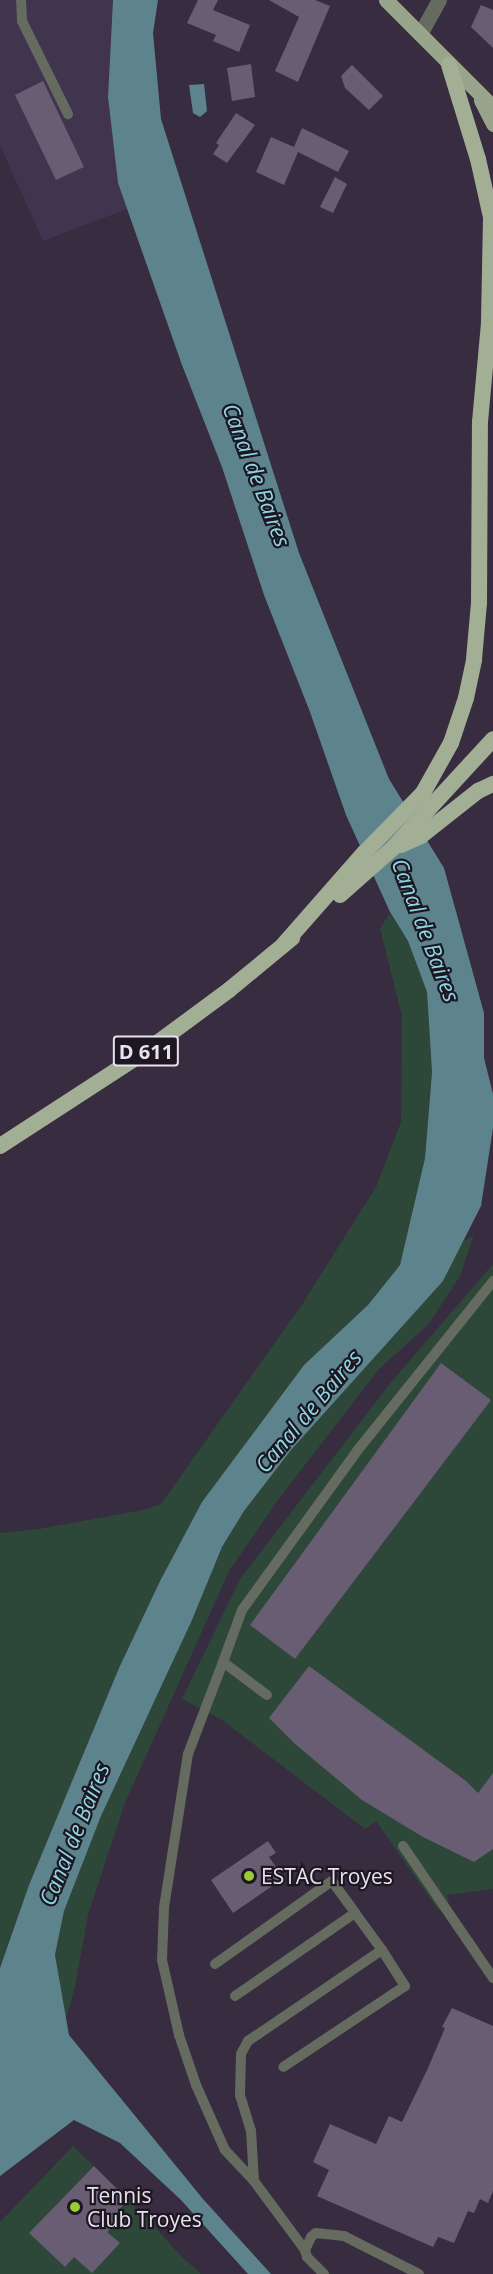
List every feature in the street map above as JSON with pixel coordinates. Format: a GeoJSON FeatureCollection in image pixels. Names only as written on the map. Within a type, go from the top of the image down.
{"type":"FeatureCollection","features":[{"type":"Feature","properties":{"kind":"highway"},"geometry":{"type":"LineString","coordinates":[[350,878],[423,793],[451,743],[466,698],[474,659],[479,603],[480,422],[491,321],[491,217],[478,159],[448,66]]}},
{"type":"Feature","properties":{"kind":"highway"},"geometry":{"type":"LineString","coordinates":[[434,815],[493,739]]}},
{"type":"Feature","properties":{"kind":"highway"},"geometry":{"type":"LineString","coordinates":[[350,878],[392,849],[434,815],[493,784]]}},
{"type":"Feature","properties":{"kind":"highway","name":"D 611"},"geometry":{"type":"LineString","coordinates":[[0,1146],[145,1052],[229,990],[284,944],[350,878]]}},
{"type":"Feature","properties":{"kind":"main road"},"geometry":{"type":"LineString","coordinates":[[386,0],[448,66],[493,107]]}},
{"type":"Feature","properties":{"kind":"main road"},"geometry":{"type":"LineString","coordinates":[[478,95],[493,124]]}},
{"type":"Feature","properties":{"kind":"street"},"geometry":{"type":"LineString","coordinates":[[420,34],[439,0]]}},
{"type":"Feature","properties":{"kind":"lane"},"geometry":{"type":"LineString","coordinates":[[21,0],[22,21],[68,114]]}},
{"type":"Feature","properties":{"kind":"lane"},"geometry":{"type":"LineString","coordinates":[[324,2274],[307,2257],[305,2250],[254,2181],[225,2150],[196,2085],[179,2035],[162,1960],[164,1908],[188,1754],[242,1610],[357,1451],[493,1281]]}},
{"type":"Feature","properties":{"kind":"lane"},"geometry":{"type":"LineString","coordinates":[[223,1662],[267,1695]]}},
{"type":"Feature","properties":{"kind":"lane"},"geometry":{"type":"LineString","coordinates":[[403,1846],[493,1978]]}},
{"type":"Feature","properties":{"kind":"lane"},"geometry":{"type":"LineString","coordinates":[[215,1964],[332,1881],[382,1950],[405,1986],[283,2067]]}},
{"type":"Feature","properties":{"kind":"lane"},"geometry":{"type":"LineString","coordinates":[[235,1996],[354,1913]]}},
{"type":"Feature","properties":{"kind":"lane"},"geometry":{"type":"LineString","coordinates":[[254,2181],[251,2131],[240,2095],[241,2054],[248,2041],[382,1950]]}},
{"type":"Feature","properties":{"kind":"lane"},"geometry":{"type":"LineString","coordinates":[[305,2250],[311,2237],[316,2233],[328,2232],[344,2236],[420,2274]]}},
{"type":"Feature","properties":{"kind":"shaded area"},"geometry":{"type":"Polygon","coordinates":[[[0,0],[113,0],[108,97],[118,183],[127,209],[43,241],[0,145],[0,0]]]}},
{"type":"Feature","properties":{"kind":"shaded area"},"geometry":{"type":"Polygon","coordinates":[[[390,913],[408,941],[427,992],[432,1072],[425,1158],[400,1265],[368,1305],[304,1365],[202,1502],[160,1581],[119,1668],[29,1885],[0,1968],[0,1533],[39,1529],[143,1510],[161,1504],[303,1303],[376,1187],[401,1122],[402,1016],[380,928],[390,913]]]}},
{"type":"Feature","properties":{"kind":"shaded area"},"geometry":{"type":"Polygon","coordinates":[[[474,1235],[460,1276],[429,1324],[379,1369],[278,1500],[229,1571],[125,1803],[88,1915],[75,1987],[66,2018],[55,1956],[64,1911],[101,1816],[192,1620],[222,1547],[244,1511],[291,1450],[443,1281],[461,1243],[474,1235]]]}},
{"type":"Feature","properties":{"kind":"shaded area"},"geometry":{"type":"Polygon","coordinates":[[[493,1264],[493,1889],[447,1895],[449,1902],[438,1910],[376,1821],[365,1829],[222,1720],[182,1699],[240,1579],[392,1381],[493,1264]]]}},
{"type":"Feature","properties":{"kind":"shaded area","name":"Tennis Club Troyes"},"geometry":{"type":"Polygon","coordinates":[[[73,2146],[201,2274],[0,2274],[0,2222],[73,2146]]]}},
{"type":"Feature","properties":{"kind":"water","name":"Canal de Baires"},"geometry":{"type":"Polygon","coordinates":[[[113,0],[158,0],[153,33],[161,119],[299,553],[389,779],[444,868],[484,1013],[484,1058],[493,1094],[493,1128],[481,1206],[443,1281],[291,1450],[244,1511],[222,1547],[192,1620],[101,1816],[64,1911],[55,1955],[69,2035],[203,2199],[271,2274],[248,2274],[181,2200],[120,2143],[74,2120],[0,2176],[0,1968],[29,1885],[119,1668],[160,1581],[202,1502],[304,1365],[368,1305],[400,1265],[425,1158],[432,1072],[427,992],[408,941],[390,912],[346,815],[310,712],[264,595],[222,467],[182,365],[118,183],[108,97],[113,0]]]}},
{"type":"Feature","properties":{"kind":"water"},"geometry":{"type":"Polygon","coordinates":[[[204,84],[207,111],[200,117],[193,113],[189,85],[204,84]]]}},
{"type":"Feature","properties":{"kind":"building"},"geometry":{"type":"Polygon","coordinates":[[[198,0],[218,0],[213,10],[250,25],[239,52],[213,41],[216,35],[187,23],[198,0]]]}},
{"type":"Feature","properties":{"kind":"building"},"geometry":{"type":"Polygon","coordinates":[[[269,0],[315,0],[330,6],[298,82],[275,71],[299,17],[269,0]]]}},
{"type":"Feature","properties":{"kind":"building"},"geometry":{"type":"Polygon","coordinates":[[[481,5],[493,10],[493,48],[471,27],[481,5]]]}},
{"type":"Feature","properties":{"kind":"building"},"geometry":{"type":"Polygon","coordinates":[[[251,64],[255,97],[232,101],[227,68],[251,64]]]}},
{"type":"Feature","properties":{"kind":"building"},"geometry":{"type":"Polygon","coordinates":[[[352,65],[383,96],[369,110],[345,88],[341,76],[352,65]]]}},
{"type":"Feature","properties":{"kind":"building"},"geometry":{"type":"Polygon","coordinates":[[[43,81],[84,167],[56,180],[15,95],[43,81]]]}},
{"type":"Feature","properties":{"kind":"building"},"geometry":{"type":"Polygon","coordinates":[[[236,113],[255,125],[227,163],[213,154],[219,145],[216,143],[236,113]]]}},
{"type":"Feature","properties":{"kind":"building"},"geometry":{"type":"Polygon","coordinates":[[[302,128],[349,151],[338,172],[298,152],[284,185],[256,172],[271,137],[294,147],[302,128]]]}},
{"type":"Feature","properties":{"kind":"building"},"geometry":{"type":"Polygon","coordinates":[[[335,177],[347,184],[333,213],[320,207],[335,177]]]}},
{"type":"Feature","properties":{"kind":"building"},"geometry":{"type":"Polygon","coordinates":[[[441,1363],[491,1400],[295,1659],[250,1625],[441,1363]]]}},
{"type":"Feature","properties":{"kind":"building"},"geometry":{"type":"Polygon","coordinates":[[[309,1666],[466,1781],[478,1793],[493,1773],[493,1849],[474,1862],[423,1837],[362,1800],[295,1744],[269,1718],[309,1666]]]}},
{"type":"Feature","properties":{"kind":"building"},"geometry":{"type":"Polygon","coordinates":[[[268,1841],[276,1853],[269,1857],[284,1878],[233,1913],[211,1880],[268,1841]]]}},
{"type":"Feature","properties":{"kind":"building"},"geometry":{"type":"Polygon","coordinates":[[[452,2008],[493,2026],[493,2191],[488,2203],[480,2199],[474,2213],[468,2211],[454,2243],[438,2237],[433,2247],[317,2196],[329,2170],[313,2162],[330,2124],[376,2144],[389,2116],[402,2122],[428,2068],[445,2028],[442,2027],[452,2008]]]}},
{"type":"Feature","properties":{"kind":"building"},"geometry":{"type":"Polygon","coordinates":[[[94,2166],[128,2200],[117,2212],[122,2216],[107,2232],[120,2243],[92,2273],[74,2257],[65,2267],[29,2233],[94,2166]]]}},
{"type":"Feature","properties":{"kind":"place","name":"ESTAC Troyes"},"geometry":{"type":"Point","coordinates":[249,1876]}},
{"type":"Feature","properties":{"kind":"place","name":"Tennis Club Troyes"},"geometry":{"type":"Point","coordinates":[75,2207]}}]}
